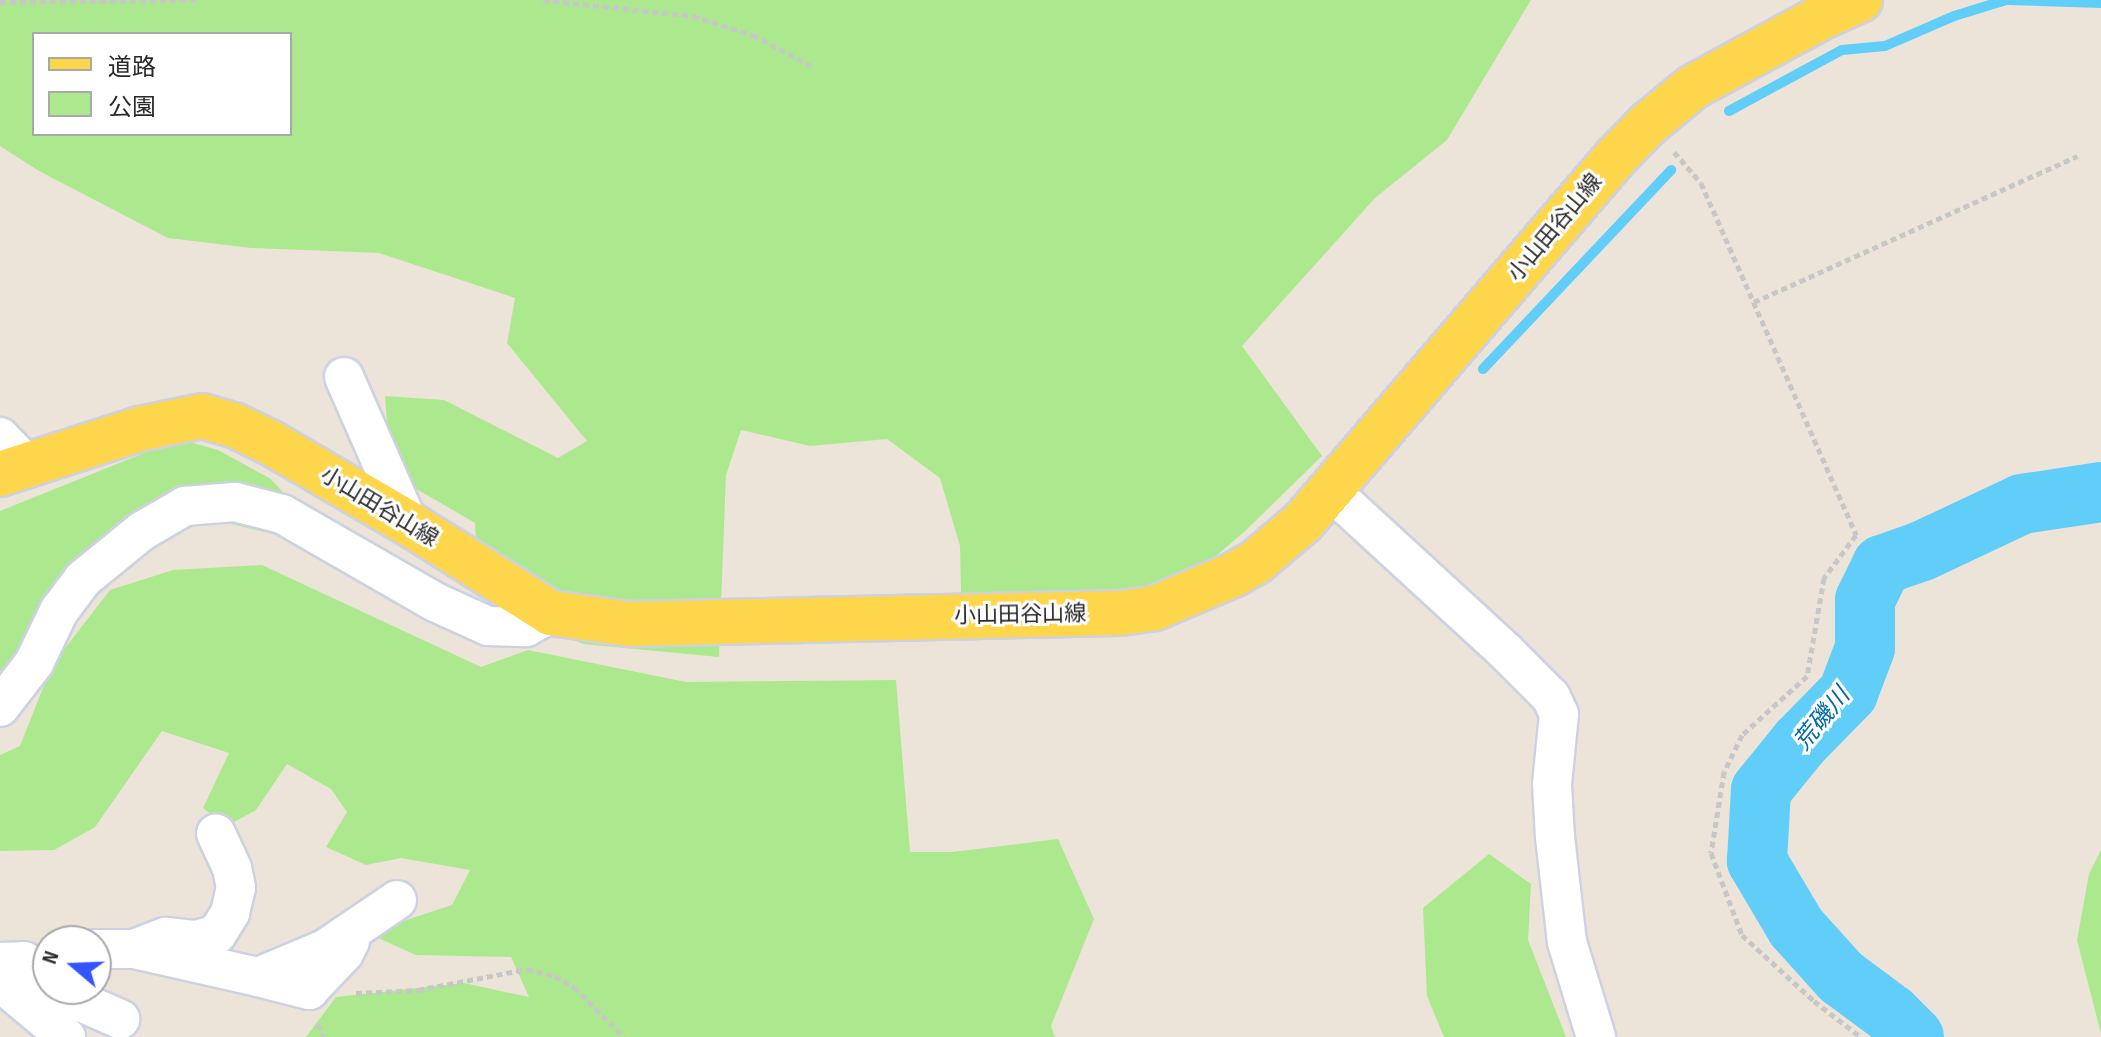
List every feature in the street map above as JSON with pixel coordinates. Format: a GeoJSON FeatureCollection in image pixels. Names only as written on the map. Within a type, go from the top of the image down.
{"type":"FeatureCollection","features":[{"type":"Feature","properties":{"kind":"main road","name":"小山田谷山線"},"geometry":{"type":"LineString","coordinates":[[10,459],[202,416],[234,425],[271,443],[408,523],[551,613],[629,624],[1121,613],[1155,608],[1211,586],[1256,562],[1303,522],[1615,158],[1647,125],[1693,87],[1820,18],[1860,0]]}},
{"type":"Feature","properties":{"kind":"street"},"geometry":{"type":"LineString","coordinates":[[344,377],[408,523]]}},
{"type":"Feature","properties":{"kind":"street"},"geometry":{"type":"LineString","coordinates":[[1331,491],[1551,697],[1559,714],[1552,784],[1567,942],[1596,1037]]}},
{"type":"Feature","properties":{"kind":"street"},"geometry":{"type":"LineString","coordinates":[[0,707],[34,663],[59,611],[83,579],[142,531],[185,506],[235,502],[282,514],[435,602],[488,626],[526,627],[551,613]]}},
{"type":"Feature","properties":{"kind":"street"},"geometry":{"type":"LineString","coordinates":[[134,949],[166,937],[197,940],[217,934],[230,913],[236,888],[232,868],[216,834]]}},
{"type":"Feature","properties":{"kind":"street"},"geometry":{"type":"LineString","coordinates":[[258,977],[325,949],[397,900]]}},
{"type":"Feature","properties":{"kind":"street"},"geometry":{"type":"LineString","coordinates":[[112,949],[134,949],[309,990],[344,953],[355,929]]}},
{"type":"Feature","properties":{"kind":"street"},"geometry":{"type":"LineString","coordinates":[[24,968],[66,1037]]}},
{"type":"Feature","properties":{"kind":"street"},"geometry":{"type":"LineString","coordinates":[[88,1005],[120,1019]]}},
{"type":"Feature","properties":{"kind":"path"},"geometry":{"type":"LineString","coordinates":[[0,2],[198,0]]}},
{"type":"Feature","properties":{"kind":"path"},"geometry":{"type":"LineString","coordinates":[[543,0],[693,16],[753,35],[815,68]]}},
{"type":"Feature","properties":{"kind":"path"},"geometry":{"type":"LineString","coordinates":[[1647,125],[1701,183],[1856,535],[1824,578],[1807,676],[1742,735],[1724,772],[1711,853],[1742,935],[1814,1001],[1861,1037]]}},
{"type":"Feature","properties":{"kind":"path"},"geometry":{"type":"LineString","coordinates":[[1754,302],[2078,156]]}},
{"type":"Feature","properties":{"kind":"path"},"geometry":{"type":"LineString","coordinates":[[309,990],[373,994],[527,969],[555,976],[574,987],[624,1037]]}},
{"type":"Feature","properties":{"kind":"green space"},"geometry":{"type":"Polygon","coordinates":[[[0,0],[1531,0],[1447,140],[1375,198],[1242,346],[1322,456],[1244,532],[1128,631],[962,633],[960,546],[940,478],[887,439],[810,446],[741,430],[726,475],[719,657],[583,644],[479,597],[475,523],[391,474],[385,396],[444,400],[558,458],[587,441],[507,343],[515,298],[379,253],[251,248],[168,238],[39,171],[0,146],[0,0]]]}},
{"type":"Feature","properties":{"kind":"green space"},"geometry":{"type":"Polygon","coordinates":[[[179,439],[218,450],[271,479],[307,519],[297,540],[219,521],[163,518],[0,700],[0,511],[179,439]]]}},
{"type":"Feature","properties":{"kind":"green space"},"geometry":{"type":"Polygon","coordinates":[[[262,565],[481,667],[528,650],[686,682],[896,680],[910,852],[952,852],[1058,839],[1094,919],[1051,1026],[1055,1037],[306,1037],[336,997],[464,983],[529,997],[511,957],[416,955],[367,933],[452,905],[470,870],[401,858],[366,865],[326,847],[347,812],[331,789],[287,764],[256,810],[227,826],[203,808],[229,753],[162,731],[95,827],[54,850],[0,851],[0,755],[20,746],[52,665],[110,590],[173,570],[262,565]]]}},
{"type":"Feature","properties":{"kind":"green space"},"geometry":{"type":"Polygon","coordinates":[[[2101,850],[2101,1034],[2077,940],[2089,874],[2101,850]]]}},
{"type":"Feature","properties":{"kind":"green space"},"geometry":{"type":"Polygon","coordinates":[[[1489,854],[1531,884],[1528,940],[1566,1037],[1444,1037],[1427,996],[1423,908],[1489,854]]]}},
{"type":"Feature","properties":{"kind":"waterway"},"geometry":{"type":"LineString","coordinates":[[1729,111],[1842,50],[1885,46],[1954,16],[2006,0]]}},
{"type":"Feature","properties":{"kind":"waterway"},"geometry":{"type":"LineString","coordinates":[[2008,0],[2101,3]]}},
{"type":"Feature","properties":{"kind":"waterway"},"geometry":{"type":"LineString","coordinates":[[1483,369],[1671,170]]}},
{"type":"Feature","properties":{"kind":"waterway","name":"荒磯川"},"geometry":{"type":"LineString","coordinates":[[1914,1037],[1891,1014],[1841,977],[1796,927],[1757,861],[1761,790],[1800,742],[1848,693],[1865,648],[1865,600],[1882,565],[1922,551],[2022,504],[2101,492]]}}]}
